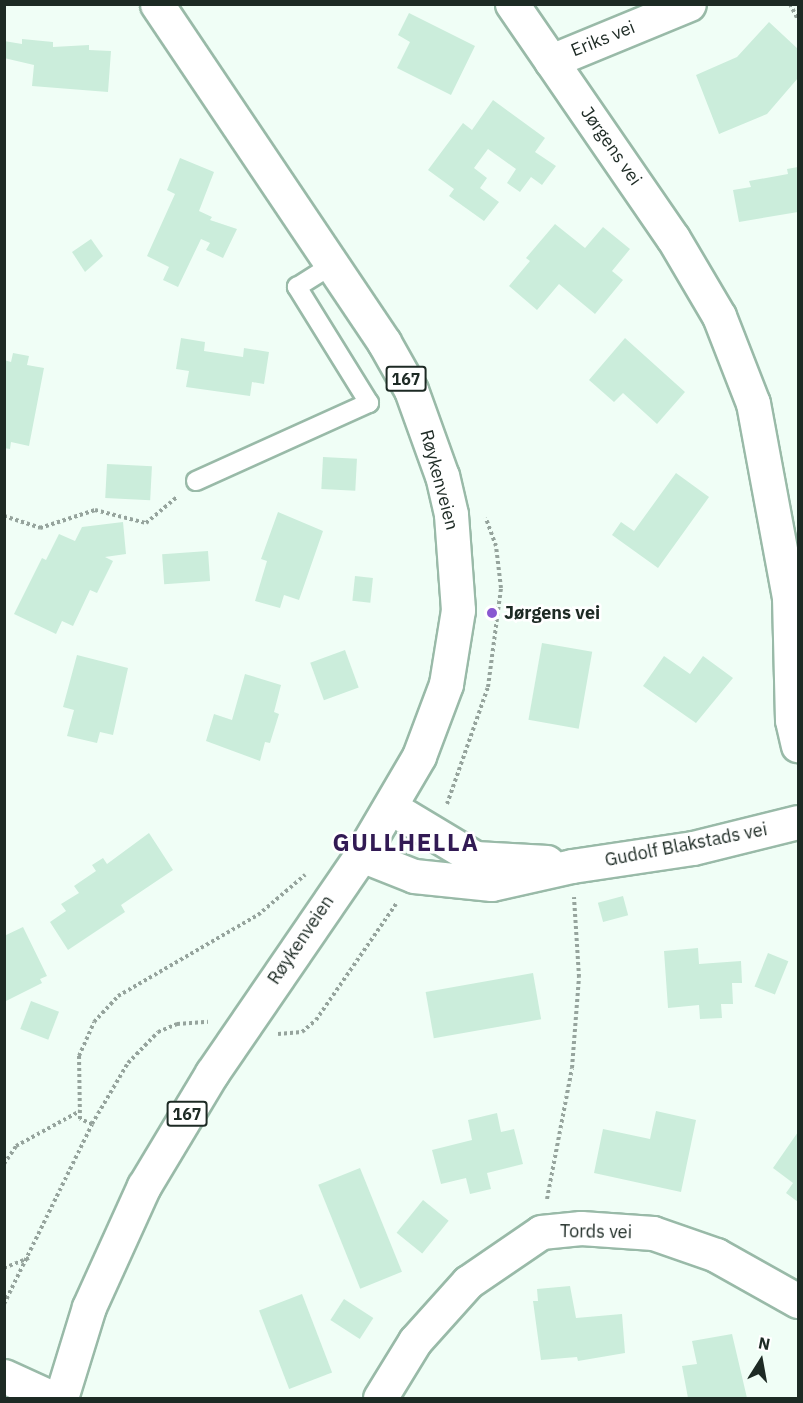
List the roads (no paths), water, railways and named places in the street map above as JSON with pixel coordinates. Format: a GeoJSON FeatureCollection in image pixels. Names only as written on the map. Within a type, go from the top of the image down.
{"type":"FeatureCollection","features":[{"type":"Feature","properties":{"kind":"street","name":"Røykenveien"},"geometry":{"type":"LineString","coordinates":[[61,1398],[89,1307],[144,1186],[212,1073],[361,855],[419,756],[446,684],[458,610],[455,539],[442,476],[411,390],[384,342],[157,4]]}},
{"type":"Feature","properties":{"kind":"street","name":"Jørgens vei"},"geometry":{"type":"LineString","coordinates":[[512,4],[626,166],[719,316],[753,403],[794,596],[792,720],[798,745]]}},
{"type":"Feature","properties":{"kind":"street","name":"Eriks vei"},"geometry":{"type":"LineString","coordinates":[[551,60],[689,4]]}},
{"type":"Feature","properties":{"kind":"street","name":"Gudolf Blakstads vei"},"geometry":{"type":"LineString","coordinates":[[390,807],[475,858],[573,875]]}},
{"type":"Feature","properties":{"kind":"street","name":"Gudolf Blakstads vei"},"geometry":{"type":"LineString","coordinates":[[361,855],[414,876],[492,884],[573,875],[798,822]]}},
{"type":"Feature","properties":{"kind":"street","name":"Tords vei"},"geometry":{"type":"LineString","coordinates":[[380,1398],[415,1341],[468,1281],[541,1232],[581,1228],[653,1233],[716,1255],[798,1301]]}},
{"type":"Feature","properties":{"kind":"street"},"geometry":{"type":"LineString","coordinates":[[4,1376],[52,1398]]}},
{"type":"Feature","properties":{"kind":"lane"},"geometry":{"type":"LineString","coordinates":[[196,481],[369,403],[297,287],[332,265]]}},
{"type":"Feature","properties":{"kind":"place","name":"Jørgens vei"},"geometry":{"type":"Point","coordinates":[492,613]}},
{"type":"Feature","properties":{"kind":"district","name":"GULLHELLA"},"geometry":{"type":"Point","coordinates":[406,843]}}]}
